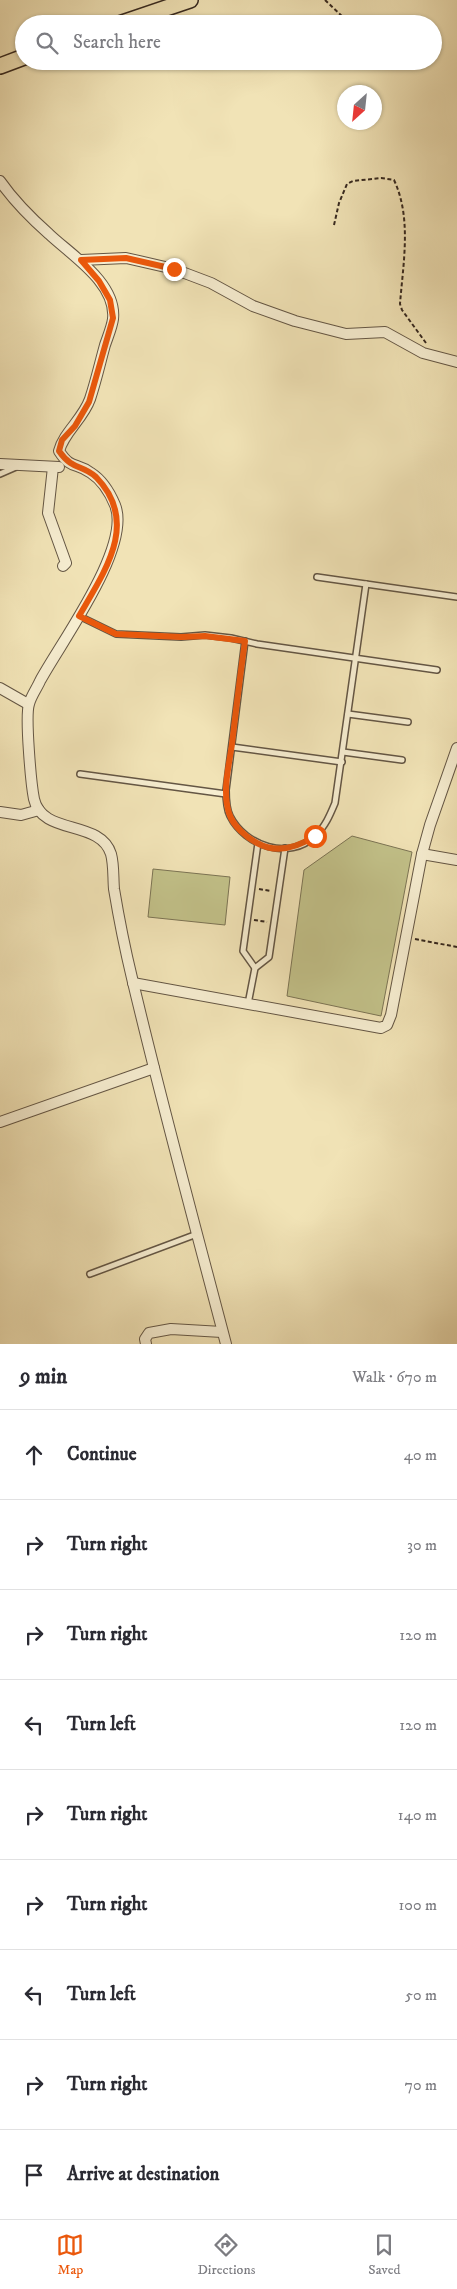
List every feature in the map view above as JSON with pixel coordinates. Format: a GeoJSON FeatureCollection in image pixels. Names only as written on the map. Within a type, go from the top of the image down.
{"type":"FeatureCollection","features":[{"type":"Feature","properties":{"kind":"main road"},"geometry":{"type":"LineString","coordinates":[[146,15],[190,0]]}},
{"type":"Feature","properties":{"kind":"main road"},"geometry":{"type":"LineString","coordinates":[[0,66],[15,60]]}},
{"type":"Feature","properties":{"kind":"street"},"geometry":{"type":"LineString","coordinates":[[0,181],[13,199],[49,234],[81,260],[99,281],[110,300],[113,318],[89,402],[59,451],[67,463],[91,472],[106,488],[116,507],[118,525],[112,551],[79,616],[28,704],[30,763],[34,801],[39,810],[61,824],[93,833],[105,841],[112,856],[114,888],[133,983],[226,1344]]}},
{"type":"Feature","properties":{"kind":"street"},"geometry":{"type":"LineString","coordinates":[[81,260],[126,258],[174,269],[212,284],[252,306],[288,319],[346,334],[386,332],[412,348],[457,362]]}},
{"type":"Feature","properties":{"kind":"street"},"geometry":{"type":"LineString","coordinates":[[0,464],[53,468],[75,466]]}},
{"type":"Feature","properties":{"kind":"street"},"geometry":{"type":"LineString","coordinates":[[53,468],[48,513],[66,562],[63,566]]}},
{"type":"Feature","properties":{"kind":"street"},"geometry":{"type":"LineString","coordinates":[[0,688],[28,704]]}},
{"type":"Feature","properties":{"kind":"street"},"geometry":{"type":"LineString","coordinates":[[133,983],[381,1028],[387,1024],[391,1015],[422,854],[457,748]]}},
{"type":"Feature","properties":{"kind":"street"},"geometry":{"type":"LineString","coordinates":[[0,812],[21,815],[39,810]]}},
{"type":"Feature","properties":{"kind":"street"},"geometry":{"type":"LineString","coordinates":[[422,854],[457,860]]}},
{"type":"Feature","properties":{"kind":"street"},"geometry":{"type":"LineString","coordinates":[[0,1122],[154,1068]]}},
{"type":"Feature","properties":{"kind":"street"},"geometry":{"type":"LineString","coordinates":[[146,1344],[145,1340],[149,1333],[172,1329],[222,1332]]}},
{"type":"Feature","properties":{"kind":"lane"},"geometry":{"type":"LineString","coordinates":[[0,474],[18,466]]}},
{"type":"Feature","properties":{"kind":"lane"},"geometry":{"type":"LineString","coordinates":[[317,576],[457,597]]}},
{"type":"Feature","properties":{"kind":"lane"},"geometry":{"type":"LineString","coordinates":[[245,641],[226,794],[230,815],[237,827],[258,843],[285,848],[301,845],[315,836],[326,822],[338,790],[366,584]]}},
{"type":"Feature","properties":{"kind":"lane"},"geometry":{"type":"LineString","coordinates":[[79,616],[116,634],[181,637],[205,636],[437,670]]}},
{"type":"Feature","properties":{"kind":"lane"},"geometry":{"type":"LineString","coordinates":[[348,714],[408,722]]}},
{"type":"Feature","properties":{"kind":"lane"},"geometry":{"type":"LineString","coordinates":[[232,747],[342,762]]}},
{"type":"Feature","properties":{"kind":"lane"},"geometry":{"type":"LineString","coordinates":[[343,752],[402,760]]}},
{"type":"Feature","properties":{"kind":"lane"},"geometry":{"type":"LineString","coordinates":[[80,774],[226,794]]}},
{"type":"Feature","properties":{"kind":"lane"},"geometry":{"type":"LineString","coordinates":[[255,968],[243,952],[258,843]]}},
{"type":"Feature","properties":{"kind":"lane"},"geometry":{"type":"LineString","coordinates":[[248,1004],[255,968],[269,957],[285,848]]}},
{"type":"Feature","properties":{"kind":"lane"},"geometry":{"type":"LineString","coordinates":[[90,1274],[197,1234]]}},
{"type":"Feature","properties":{"kind":"path"},"geometry":{"type":"LineString","coordinates":[[325,0],[341,15]]}},
{"type":"Feature","properties":{"kind":"path"},"geometry":{"type":"LineString","coordinates":[[334,226],[339,203],[347,184],[353,181],[381,178],[394,180],[399,190],[405,224],[400,304],[402,310],[429,347],[433,356]]}},
{"type":"Feature","properties":{"kind":"path"},"geometry":{"type":"LineString","coordinates":[[252,888],[279,892]]}},
{"type":"Feature","properties":{"kind":"path"},"geometry":{"type":"LineString","coordinates":[[248,919],[274,923]]}},
{"type":"Feature","properties":{"kind":"path"},"geometry":{"type":"LineString","coordinates":[[406,938],[457,947]]}},
{"type":"Feature","properties":{"kind":"shaded area"},"geometry":{"type":"Polygon","coordinates":[[[352,836],[412,852],[381,1016],[287,996],[304,870],[352,836]]]}},
{"type":"Feature","properties":{"kind":"shaded area"},"geometry":{"type":"Polygon","coordinates":[[[153,869],[230,877],[225,925],[148,917],[153,869]]]}},
{"type":"Feature","properties":{"kind":"route"},"geometry":{"type":"LineString","coordinates":[[174,269],[126,258],[91,258],[81,260],[99,281],[110,300],[113,318],[89,402],[75,426],[62,440],[59,451],[67,463],[91,472],[106,488],[116,507],[118,525],[112,551],[90,598],[79,616],[116,634],[134,636],[155,634],[181,637],[205,636],[245,641],[226,790],[230,815],[237,827],[249,838],[261,845],[289,849],[301,845],[315,836]]}}]}
